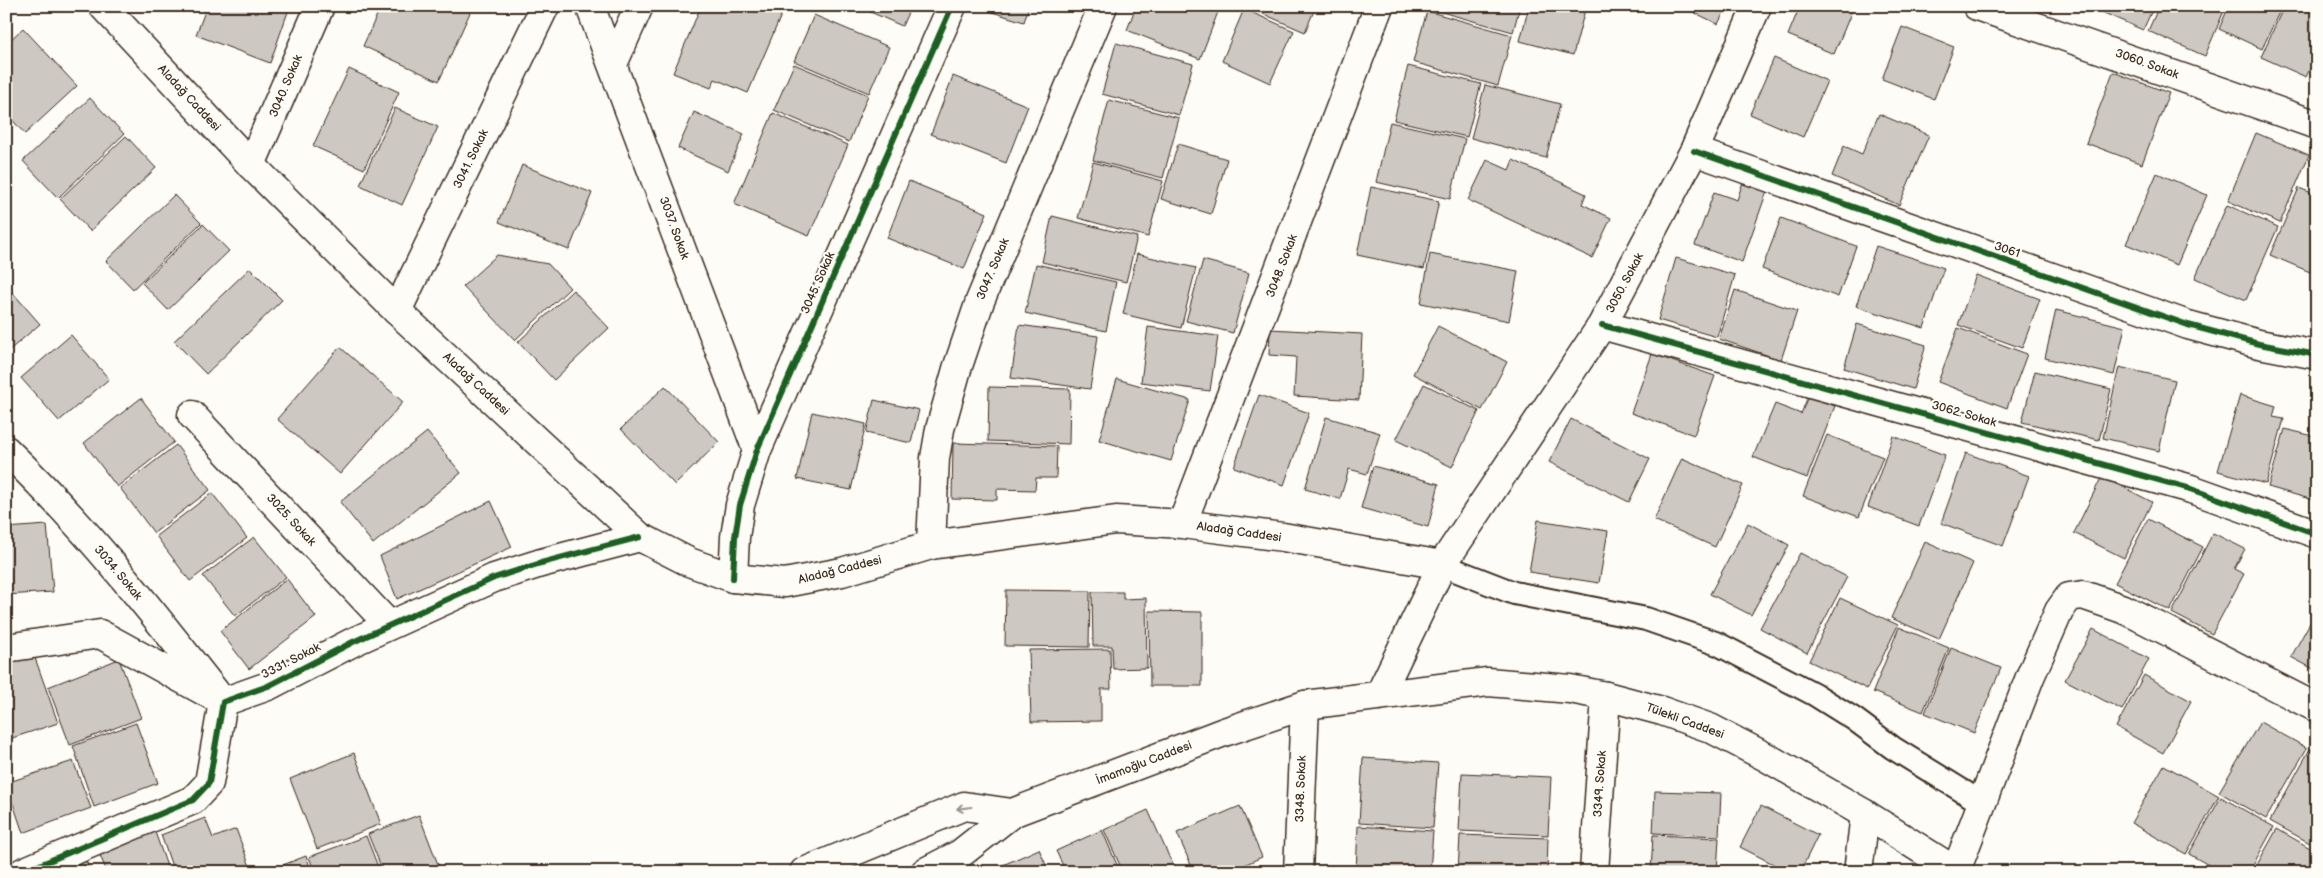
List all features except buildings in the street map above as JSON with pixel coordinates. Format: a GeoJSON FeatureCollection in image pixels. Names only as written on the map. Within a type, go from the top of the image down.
{"type":"FeatureCollection","features":[{"type":"Feature","properties":{"kind":"street","name":"Aladağ Caddesi"},"geometry":{"type":"LineString","coordinates":[[103,6],[251,165],[397,311],[640,537],[689,562],[734,578],[785,583],[842,572],[931,545],[1116,520],[1182,524],[1283,537],[1442,565]]}},
{"type":"Feature","properties":{"kind":"street","name":"3040. Sokak"},"geometry":{"type":"LineString","coordinates":[[251,165],[320,6]]}},
{"type":"Feature","properties":{"kind":"street","name":"3041. Sokak"},"geometry":{"type":"LineString","coordinates":[[397,311],[545,6]]}},
{"type":"Feature","properties":{"kind":"street","name":"3037. Sokak"},"geometry":{"type":"LineString","coordinates":[[590,6],[757,450]]}},
{"type":"Feature","properties":{"kind":"street"},"geometry":{"type":"LineString","coordinates":[[613,64],[640,6]]}},
{"type":"Feature","properties":{"kind":"street","name":"3045. Sokak"},"geometry":{"type":"LineString","coordinates":[[734,578],[735,537],[740,505],[757,450],[952,6]]}},
{"type":"Feature","properties":{"kind":"street","name":"3047. Sokak"},"geometry":{"type":"LineString","coordinates":[[931,545],[935,458],[940,429],[957,369],[980,301],[1103,6]]}},
{"type":"Feature","properties":{"kind":"street","name":"3048. Sokak"},"geometry":{"type":"LineString","coordinates":[[1182,524],[1380,6]]}},
{"type":"Feature","properties":{"kind":"street","name":"3050. Sokak"},"geometry":{"type":"LineString","coordinates":[[1442,565],[1602,326],[1694,151],[1757,6]]}},
{"type":"Feature","properties":{"kind":"street","name":"3060. Sokak"},"geometry":{"type":"LineString","coordinates":[[1977,6],[2316,123]]}},
{"type":"Feature","properties":{"kind":"street","name":"3061"},"geometry":{"type":"LineString","coordinates":[[1694,151],[2188,325],[2259,344],[2317,355]]}},
{"type":"Feature","properties":{"kind":"street","name":"3062. Sokak"},"geometry":{"type":"LineString","coordinates":[[1602,326],[2191,489],[2317,534]]}},
{"type":"Feature","properties":{"kind":"street","name":"3025. Sokak"},"geometry":{"type":"LineString","coordinates":[[192,414],[389,625]]}},
{"type":"Feature","properties":{"kind":"street","name":"3034. Sokak"},"geometry":{"type":"LineString","coordinates":[[6,450],[46,488],[129,585],[223,702]]}},
{"type":"Feature","properties":{"kind":"street","name":"3331. Sokak"},"geometry":{"type":"LineString","coordinates":[[223,702],[268,686],[389,625],[494,578],[541,563],[640,537]]}},
{"type":"Feature","properties":{"kind":"street"},"geometry":{"type":"LineString","coordinates":[[1379,696],[1442,565]]}},
{"type":"Feature","properties":{"kind":"street"},"geometry":{"type":"LineString","coordinates":[[1956,871],[2030,677],[2059,611],[2069,597],[2083,595],[2126,610],[2317,708]]}},
{"type":"Feature","properties":{"kind":"street"},"geometry":{"type":"LineString","coordinates":[[6,648],[100,634],[223,702],[208,783],[193,800],[23,872]]}},
{"type":"Feature","properties":{"kind":"street","name":"Tülekli Caddesi"},"geometry":{"type":"LineString","coordinates":[[1379,696],[1488,682],[1570,689],[1606,696],[1662,711],[1710,728],[1766,757],[1864,814],[1956,871]]}},
{"type":"Feature","properties":{"kind":"street","name":"İmamoğlu Caddesi"},"geometry":{"type":"LineString","coordinates":[[925,872],[960,854],[1012,813],[1224,732],[1305,705],[1379,696]]}},
{"type":"Feature","properties":{"kind":"street","name":"3349. Sokak"},"geometry":{"type":"LineString","coordinates":[[1594,872],[1606,696]]}},
{"type":"Feature","properties":{"kind":"street","name":"3348. Sokak"},"geometry":{"type":"LineString","coordinates":[[1298,872],[1305,705]]}},
{"type":"Feature","properties":{"kind":"street"},"geometry":{"type":"LineString","coordinates":[[804,872],[964,806],[1012,813]]}},
{"type":"Feature","properties":{"kind":"street"},"geometry":{"type":"LineString","coordinates":[[1858,872],[1864,814]]}},
{"type":"Feature","properties":{"kind":"lane"},"geometry":{"type":"LineString","coordinates":[[1442,565],[1514,593],[1646,619],[1718,644],[1814,694],[1854,719],[1893,748],[1982,803]]}},
{"type":"Feature","properties":{"kind":"cycle path"},"geometry":{"type":"LineString","coordinates":[[733,578],[735,537],[740,505],[757,450],[952,6]]}},
{"type":"Feature","properties":{"kind":"cycle path"},"geometry":{"type":"LineString","coordinates":[[1694,151],[2188,325],[2259,344],[2317,355]]}},
{"type":"Feature","properties":{"kind":"cycle path"},"geometry":{"type":"LineString","coordinates":[[1602,325],[2191,489],[2317,534]]}},
{"type":"Feature","properties":{"kind":"cycle path"},"geometry":{"type":"LineString","coordinates":[[23,872],[193,800],[209,783],[223,702],[268,686],[353,642],[494,578],[541,563],[640,537]]}}]}
